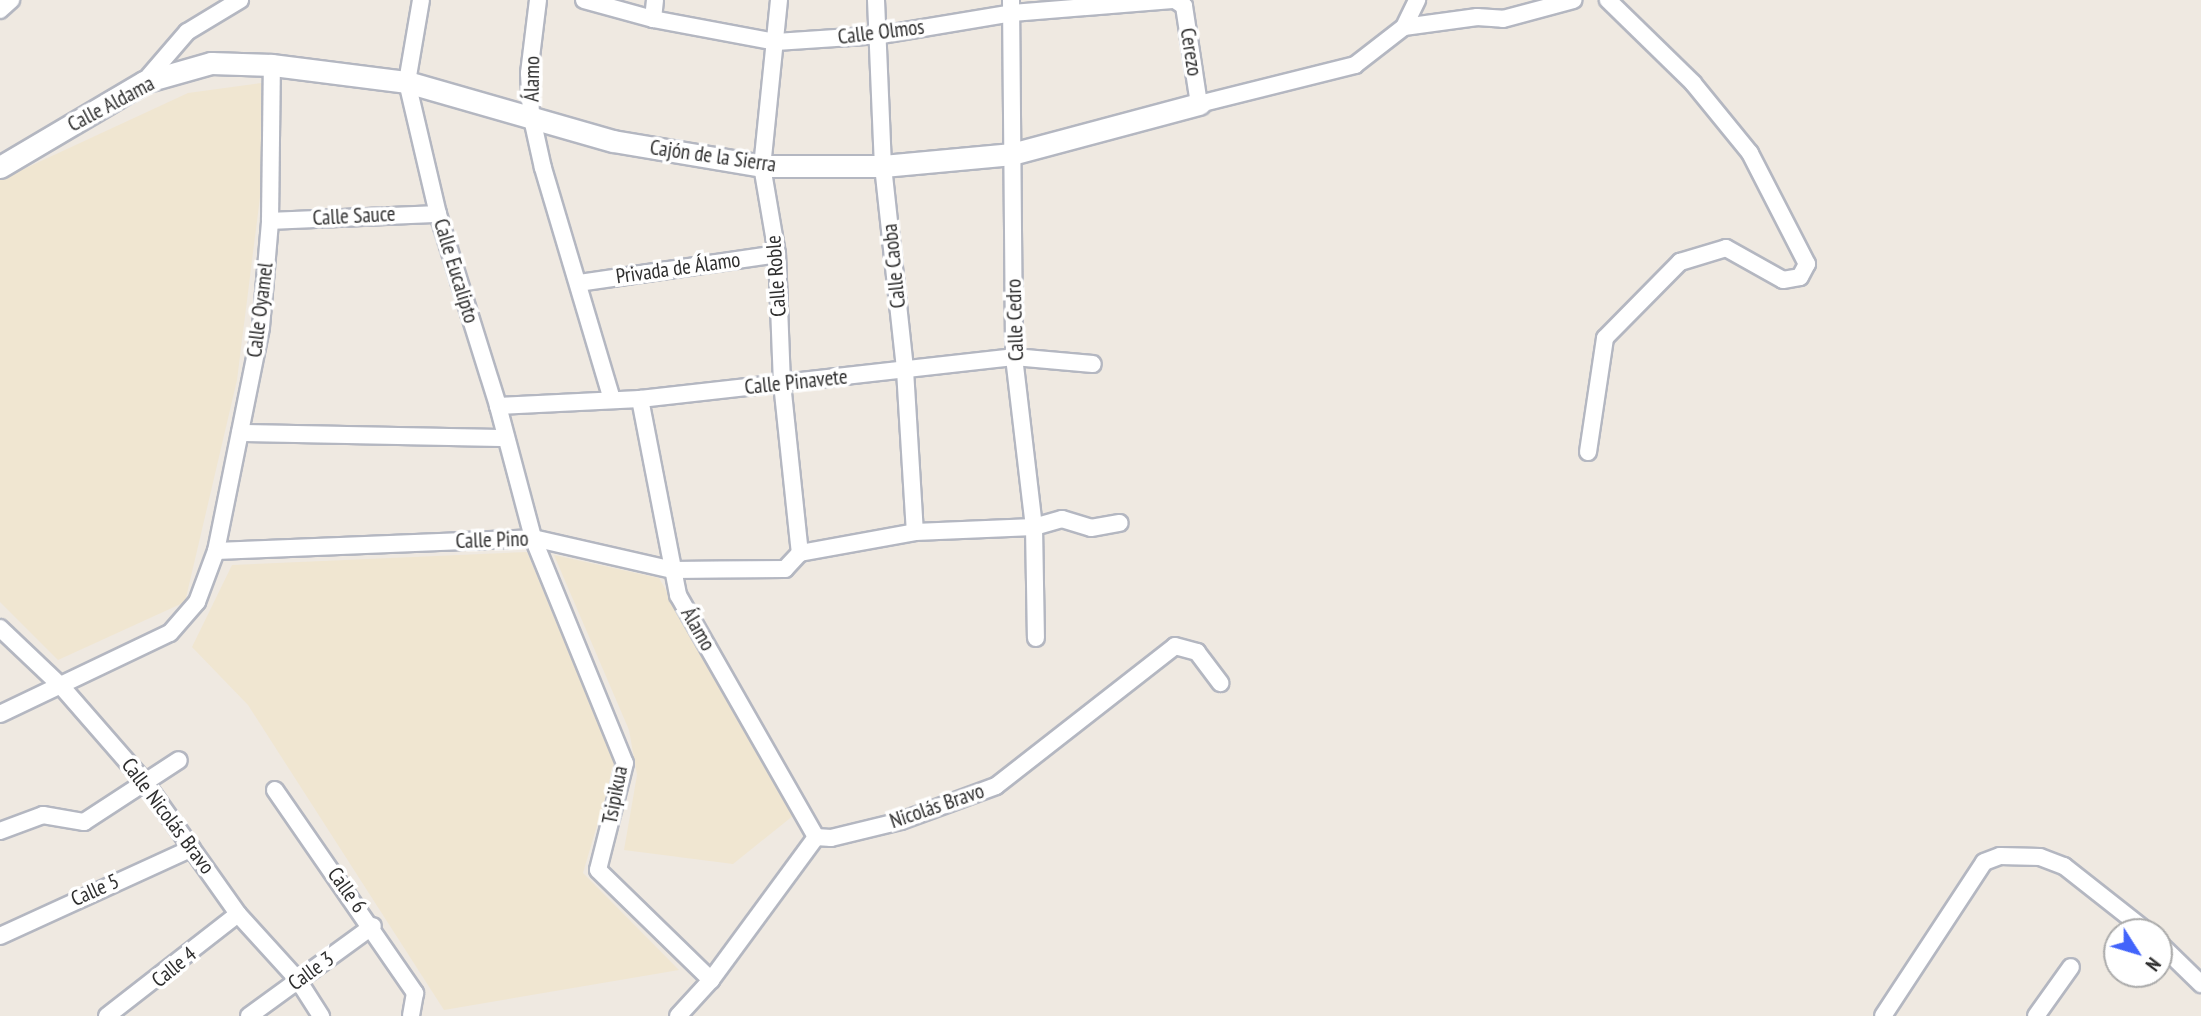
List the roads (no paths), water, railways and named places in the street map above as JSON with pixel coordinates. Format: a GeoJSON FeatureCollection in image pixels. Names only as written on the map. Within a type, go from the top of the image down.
{"type":"FeatureCollection","features":[{"type":"Feature","properties":{"kind":"street"},"geometry":{"type":"LineString","coordinates":[[0,10],[11,0]]}},
{"type":"Feature","properties":{"kind":"street"},"geometry":{"type":"LineString","coordinates":[[144,82],[187,32],[240,0]]}},
{"type":"Feature","properties":{"kind":"street","name":"Calle Eucalipto"},"geometry":{"type":"LineString","coordinates":[[421,0],[407,82],[438,214],[498,406],[533,538]]}},
{"type":"Feature","properties":{"kind":"street","name":"Álamo"},"geometry":{"type":"LineString","coordinates":[[538,0],[529,73],[531,114],[542,168],[612,398]]}},
{"type":"Feature","properties":{"kind":"street","name":"Calle Olmos"},"geometry":{"type":"LineString","coordinates":[[584,0],[653,19],[776,42],[881,35],[1012,6],[1181,2]]}},
{"type":"Feature","properties":{"kind":"street"},"geometry":{"type":"LineString","coordinates":[[653,19],[655,0]]}},
{"type":"Feature","properties":{"kind":"street","name":"Calle Roble"},"geometry":{"type":"LineString","coordinates":[[779,0],[762,166],[777,254],[782,383],[800,554]]}},
{"type":"Feature","properties":{"kind":"street","name":"Calle Caoba"},"geometry":{"type":"LineString","coordinates":[[876,0],[881,35],[883,166],[905,370],[915,532]]}},
{"type":"Feature","properties":{"kind":"street"},"geometry":{"type":"LineString","coordinates":[[1199,104],[1355,65],[1404,27],[1417,0]]}},
{"type":"Feature","properties":{"kind":"street"},"geometry":{"type":"LineString","coordinates":[[1404,27],[1477,17],[1503,19],[1574,0]]}},
{"type":"Feature","properties":{"kind":"street"},"geometry":{"type":"LineString","coordinates":[[1588,452],[1605,338],[1680,262],[1726,248],[1783,280],[1800,277],[1807,264],[1750,153],[1693,83],[1608,0]]}},
{"type":"Feature","properties":{"kind":"street","name":"Cerezo"},"geometry":{"type":"LineString","coordinates":[[1181,2],[1199,104]]}},
{"type":"Feature","properties":{"kind":"street","name":"Calle Cedro"},"geometry":{"type":"LineString","coordinates":[[1012,6],[1014,357],[1034,527],[1035,638]]}},
{"type":"Feature","properties":{"kind":"street","name":"Calle Aldama"},"geometry":{"type":"LineString","coordinates":[[0,167],[144,82],[211,63],[272,65]]}},
{"type":"Feature","properties":{"kind":"street","name":"Cajón de la Sierra"},"geometry":{"type":"LineString","coordinates":[[272,65],[407,82],[531,114],[613,141],[762,166],[883,166],[1012,154],[1199,104]]}},
{"type":"Feature","properties":{"kind":"street","name":"Calle Oyamel"},"geometry":{"type":"LineString","coordinates":[[216,551],[261,327],[270,220],[272,65]]}},
{"type":"Feature","properties":{"kind":"street","name":"Calle Sauce"},"geometry":{"type":"LineString","coordinates":[[270,220],[438,214]]}},
{"type":"Feature","properties":{"kind":"street","name":"Privada de Álamo"},"geometry":{"type":"LineString","coordinates":[[579,283],[777,254]]}},
{"type":"Feature","properties":{"kind":"street","name":"Calle Pinavete"},"geometry":{"type":"LineString","coordinates":[[498,406],[612,398],[640,399],[1014,357],[1093,364]]}},
{"type":"Feature","properties":{"kind":"street","name":"Álamo"},"geometry":{"type":"LineString","coordinates":[[640,399],[678,595],[816,837]]}},
{"type":"Feature","properties":{"kind":"street"},"geometry":{"type":"LineString","coordinates":[[240,433],[505,438]]}},
{"type":"Feature","properties":{"kind":"street","name":"Calle Pino"},"geometry":{"type":"LineString","coordinates":[[216,551],[533,538],[673,570],[785,569],[800,554],[915,532],[1034,527],[1062,519],[1091,528],[1120,523]]}},
{"type":"Feature","properties":{"kind":"street","name":"Tsipikua"},"geometry":{"type":"LineString","coordinates":[[533,538],[625,763],[598,870],[711,980]]}},
{"type":"Feature","properties":{"kind":"street"},"geometry":{"type":"LineString","coordinates":[[0,714],[62,687],[170,633],[197,602],[216,551]]}},
{"type":"Feature","properties":{"kind":"street","name":"Calle Nicolás Bravo"},"geometry":{"type":"LineString","coordinates":[[0,628],[62,687],[144,782],[238,914],[298,980],[321,1016]]}},
{"type":"Feature","properties":{"kind":"street","name":"Nicolás Bravo"},"geometry":{"type":"LineString","coordinates":[[816,837],[831,838],[901,821],[996,786],[1175,646],[1197,652],[1220,683]]}},
{"type":"Feature","properties":{"kind":"street"},"geometry":{"type":"LineString","coordinates":[[0,831],[43,815],[71,822],[98,817],[144,782],[179,760]]}},
{"type":"Feature","properties":{"kind":"street","name":"Calle 6"},"geometry":{"type":"LineString","coordinates":[[275,790],[373,926],[415,993],[411,1016]]}},
{"type":"Feature","properties":{"kind":"street"},"geometry":{"type":"LineString","coordinates":[[678,1016],[711,980],[816,837]]}},
{"type":"Feature","properties":{"kind":"street","name":"Calle 5"},"geometry":{"type":"LineString","coordinates":[[0,936],[192,848]]}},
{"type":"Feature","properties":{"kind":"street"},"geometry":{"type":"LineString","coordinates":[[1883,1016],[1984,862],[2000,856],[2040,857],[2064,866],[2130,918]]}},
{"type":"Feature","properties":{"kind":"street","name":"Calle 4"},"geometry":{"type":"LineString","coordinates":[[107,1016],[238,914]]}},
{"type":"Feature","properties":{"kind":"street","name":"Calle 3"},"geometry":{"type":"LineString","coordinates":[[249,1016],[373,926]]}},
{"type":"Feature","properties":{"kind":"street"},"geometry":{"type":"LineString","coordinates":[[2173,957],[2201,984]]}},
{"type":"Feature","properties":{"kind":"street"},"geometry":{"type":"LineString","coordinates":[[2036,1016],[2071,967]]}}]}
